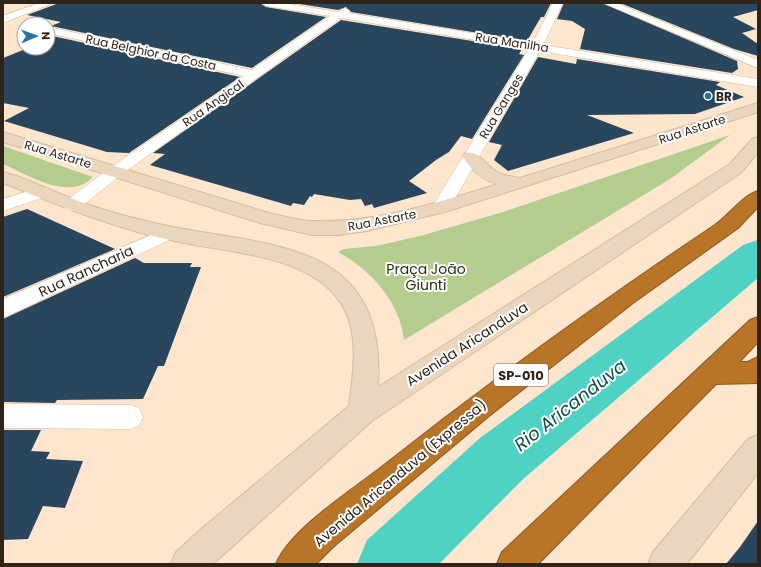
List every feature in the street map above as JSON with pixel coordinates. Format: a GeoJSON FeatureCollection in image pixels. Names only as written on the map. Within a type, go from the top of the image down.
{"type":"FeatureCollection","features":[{"type":"Feature","properties":{"kind":"highway","name":"Avenida Aricanduva (Expressa)"},"geometry":{"type":"LineString","coordinates":[[293,564],[321,536],[479,406],[625,297],[731,223],[758,197]]}},
{"type":"Feature","properties":{"kind":"highway"},"geometry":{"type":"LineString","coordinates":[[514,564],[758,327]]}},
{"type":"Feature","properties":{"kind":"highway"},"geometry":{"type":"LineString","coordinates":[[710,373],[754,373],[758,368]]}},
{"type":"Feature","properties":{"kind":"main road","name":"Rua Astarte"},"geometry":{"type":"LineString","coordinates":[[3,137],[267,219],[312,228],[339,228],[367,225],[440,207],[522,183],[758,107]]}},
{"type":"Feature","properties":{"kind":"main road","name":"Avenida Aricanduva"},"geometry":{"type":"LineString","coordinates":[[188,564],[362,412],[736,168],[758,142]]}},
{"type":"Feature","properties":{"kind":"main road"},"geometry":{"type":"LineString","coordinates":[[471,157],[478,166],[491,177],[500,181],[522,183]]}},
{"type":"Feature","properties":{"kind":"main road"},"geometry":{"type":"LineString","coordinates":[[3,177],[103,216],[169,234],[228,243],[297,261],[322,272],[340,286],[354,304],[363,326],[367,352],[362,412]]}},
{"type":"Feature","properties":{"kind":"main road"},"geometry":{"type":"LineString","coordinates":[[665,564],[758,449]]}},
{"type":"Feature","properties":{"kind":"street"},"geometry":{"type":"LineString","coordinates":[[3,20],[48,3]]}},
{"type":"Feature","properties":{"kind":"street","name":"Rua Manilha"},"geometry":{"type":"LineString","coordinates":[[266,3],[347,9],[537,46],[758,83]]}},
{"type":"Feature","properties":{"kind":"street"},"geometry":{"type":"LineString","coordinates":[[331,3],[347,9]]}},
{"type":"Feature","properties":{"kind":"street","name":"Rua Ganges"},"geometry":{"type":"LineString","coordinates":[[440,207],[537,46],[558,3]]}},
{"type":"Feature","properties":{"kind":"street"},"geometry":{"type":"LineString","coordinates":[[608,3],[758,64]]}},
{"type":"Feature","properties":{"kind":"street","name":"Rua Angical"},"geometry":{"type":"LineString","coordinates":[[72,204],[116,171],[347,9]]}},
{"type":"Feature","properties":{"kind":"street"},"geometry":{"type":"LineString","coordinates":[[3,20],[16,23]]}},
{"type":"Feature","properties":{"kind":"street","name":"Rua Belghior da Costa"},"geometry":{"type":"LineString","coordinates":[[56,32],[254,74]]}},
{"type":"Feature","properties":{"kind":"street"},"geometry":{"type":"LineString","coordinates":[[722,76],[745,76],[754,71],[752,66],[734,55]]}},
{"type":"Feature","properties":{"kind":"street"},"geometry":{"type":"LineString","coordinates":[[3,205],[41,192]]}},
{"type":"Feature","properties":{"kind":"street","name":"Rua Rancharia"},"geometry":{"type":"LineString","coordinates":[[3,310],[169,234]]}},
{"type":"Feature","properties":{"kind":"street"},"geometry":{"type":"LineString","coordinates":[[3,416],[130,417]]}},
{"type":"Feature","properties":{"kind":"green space","name":"Praça João Giunti"},"geometry":{"type":"Polygon","coordinates":[[[730,135],[670,179],[404,340],[397,313],[382,288],[362,268],[338,252],[344,249],[376,246],[420,236],[503,212],[730,135]]]}},
{"type":"Feature","properties":{"kind":"green space"},"geometry":{"type":"Polygon","coordinates":[[[3,146],[93,177],[84,184],[73,187],[61,187],[36,180],[3,164],[3,146]]]}},
{"type":"Feature","properties":{"kind":"building"},"geometry":{"type":"Polygon","coordinates":[[[59,3],[260,3],[266,7],[326,17],[252,68],[56,27],[56,24],[61,22],[56,21],[56,16],[27,15],[59,3]]]}},
{"type":"Feature","properties":{"kind":"building"},"geometry":{"type":"Polygon","coordinates":[[[293,3],[551,3],[544,17],[541,17],[527,41],[351,12],[346,7],[338,10],[293,3]]]}},
{"type":"Feature","properties":{"kind":"building"},"geometry":{"type":"Polygon","coordinates":[[[564,3],[602,3],[737,61],[738,69],[732,73],[580,49],[585,29],[572,21],[557,19],[564,3]]]}},
{"type":"Feature","properties":{"kind":"building"},"geometry":{"type":"Polygon","coordinates":[[[620,3],[758,3],[758,10],[733,17],[756,29],[742,33],[758,44],[758,56],[734,49],[620,3]]]}},
{"type":"Feature","properties":{"kind":"building"},"geometry":{"type":"Polygon","coordinates":[[[341,20],[522,49],[519,54],[524,55],[472,139],[461,136],[449,152],[409,181],[427,193],[374,208],[372,204],[365,206],[361,199],[350,200],[314,194],[312,197],[310,196],[304,205],[293,203],[291,206],[150,165],[165,154],[153,153],[341,20]]]}},
{"type":"Feature","properties":{"kind":"building"},"geometry":{"type":"Polygon","coordinates":[[[56,37],[240,77],[129,153],[107,152],[4,121],[29,108],[3,103],[3,58],[16,53],[16,56],[56,56],[56,37]]]}},
{"type":"Feature","properties":{"kind":"building"},"geometry":{"type":"Polygon","coordinates":[[[538,57],[576,64],[577,59],[720,82],[716,85],[744,97],[695,114],[587,115],[634,133],[508,171],[494,160],[502,145],[489,142],[538,57]]]}},
{"type":"Feature","properties":{"kind":"building"},"geometry":{"type":"Polygon","coordinates":[[[27,209],[115,249],[3,297],[3,217],[27,209]]]}},
{"type":"Feature","properties":{"kind":"building"},"geometry":{"type":"Polygon","coordinates":[[[135,258],[144,263],[192,263],[190,267],[201,267],[164,366],[158,366],[143,399],[57,400],[55,403],[3,402],[3,319],[135,258]]]}},
{"type":"Feature","properties":{"kind":"building"},"geometry":{"type":"Polygon","coordinates":[[[3,430],[41,430],[31,451],[50,452],[46,459],[83,461],[65,508],[43,506],[28,539],[3,540],[3,430]]]}},
{"type":"Feature","properties":{"kind":"building"},"geometry":{"type":"Polygon","coordinates":[[[758,521],[758,564],[726,564],[740,547],[758,521]]]}},
{"type":"Feature","properties":{"kind":"waterway","name":"Rio Aricanduva"},"geometry":{"type":"LineString","coordinates":[[391,564],[501,459],[758,255]]}},
{"type":"Feature","properties":{"kind":"place","name":"BR"},"geometry":{"type":"Point","coordinates":[708,96]}}]}
